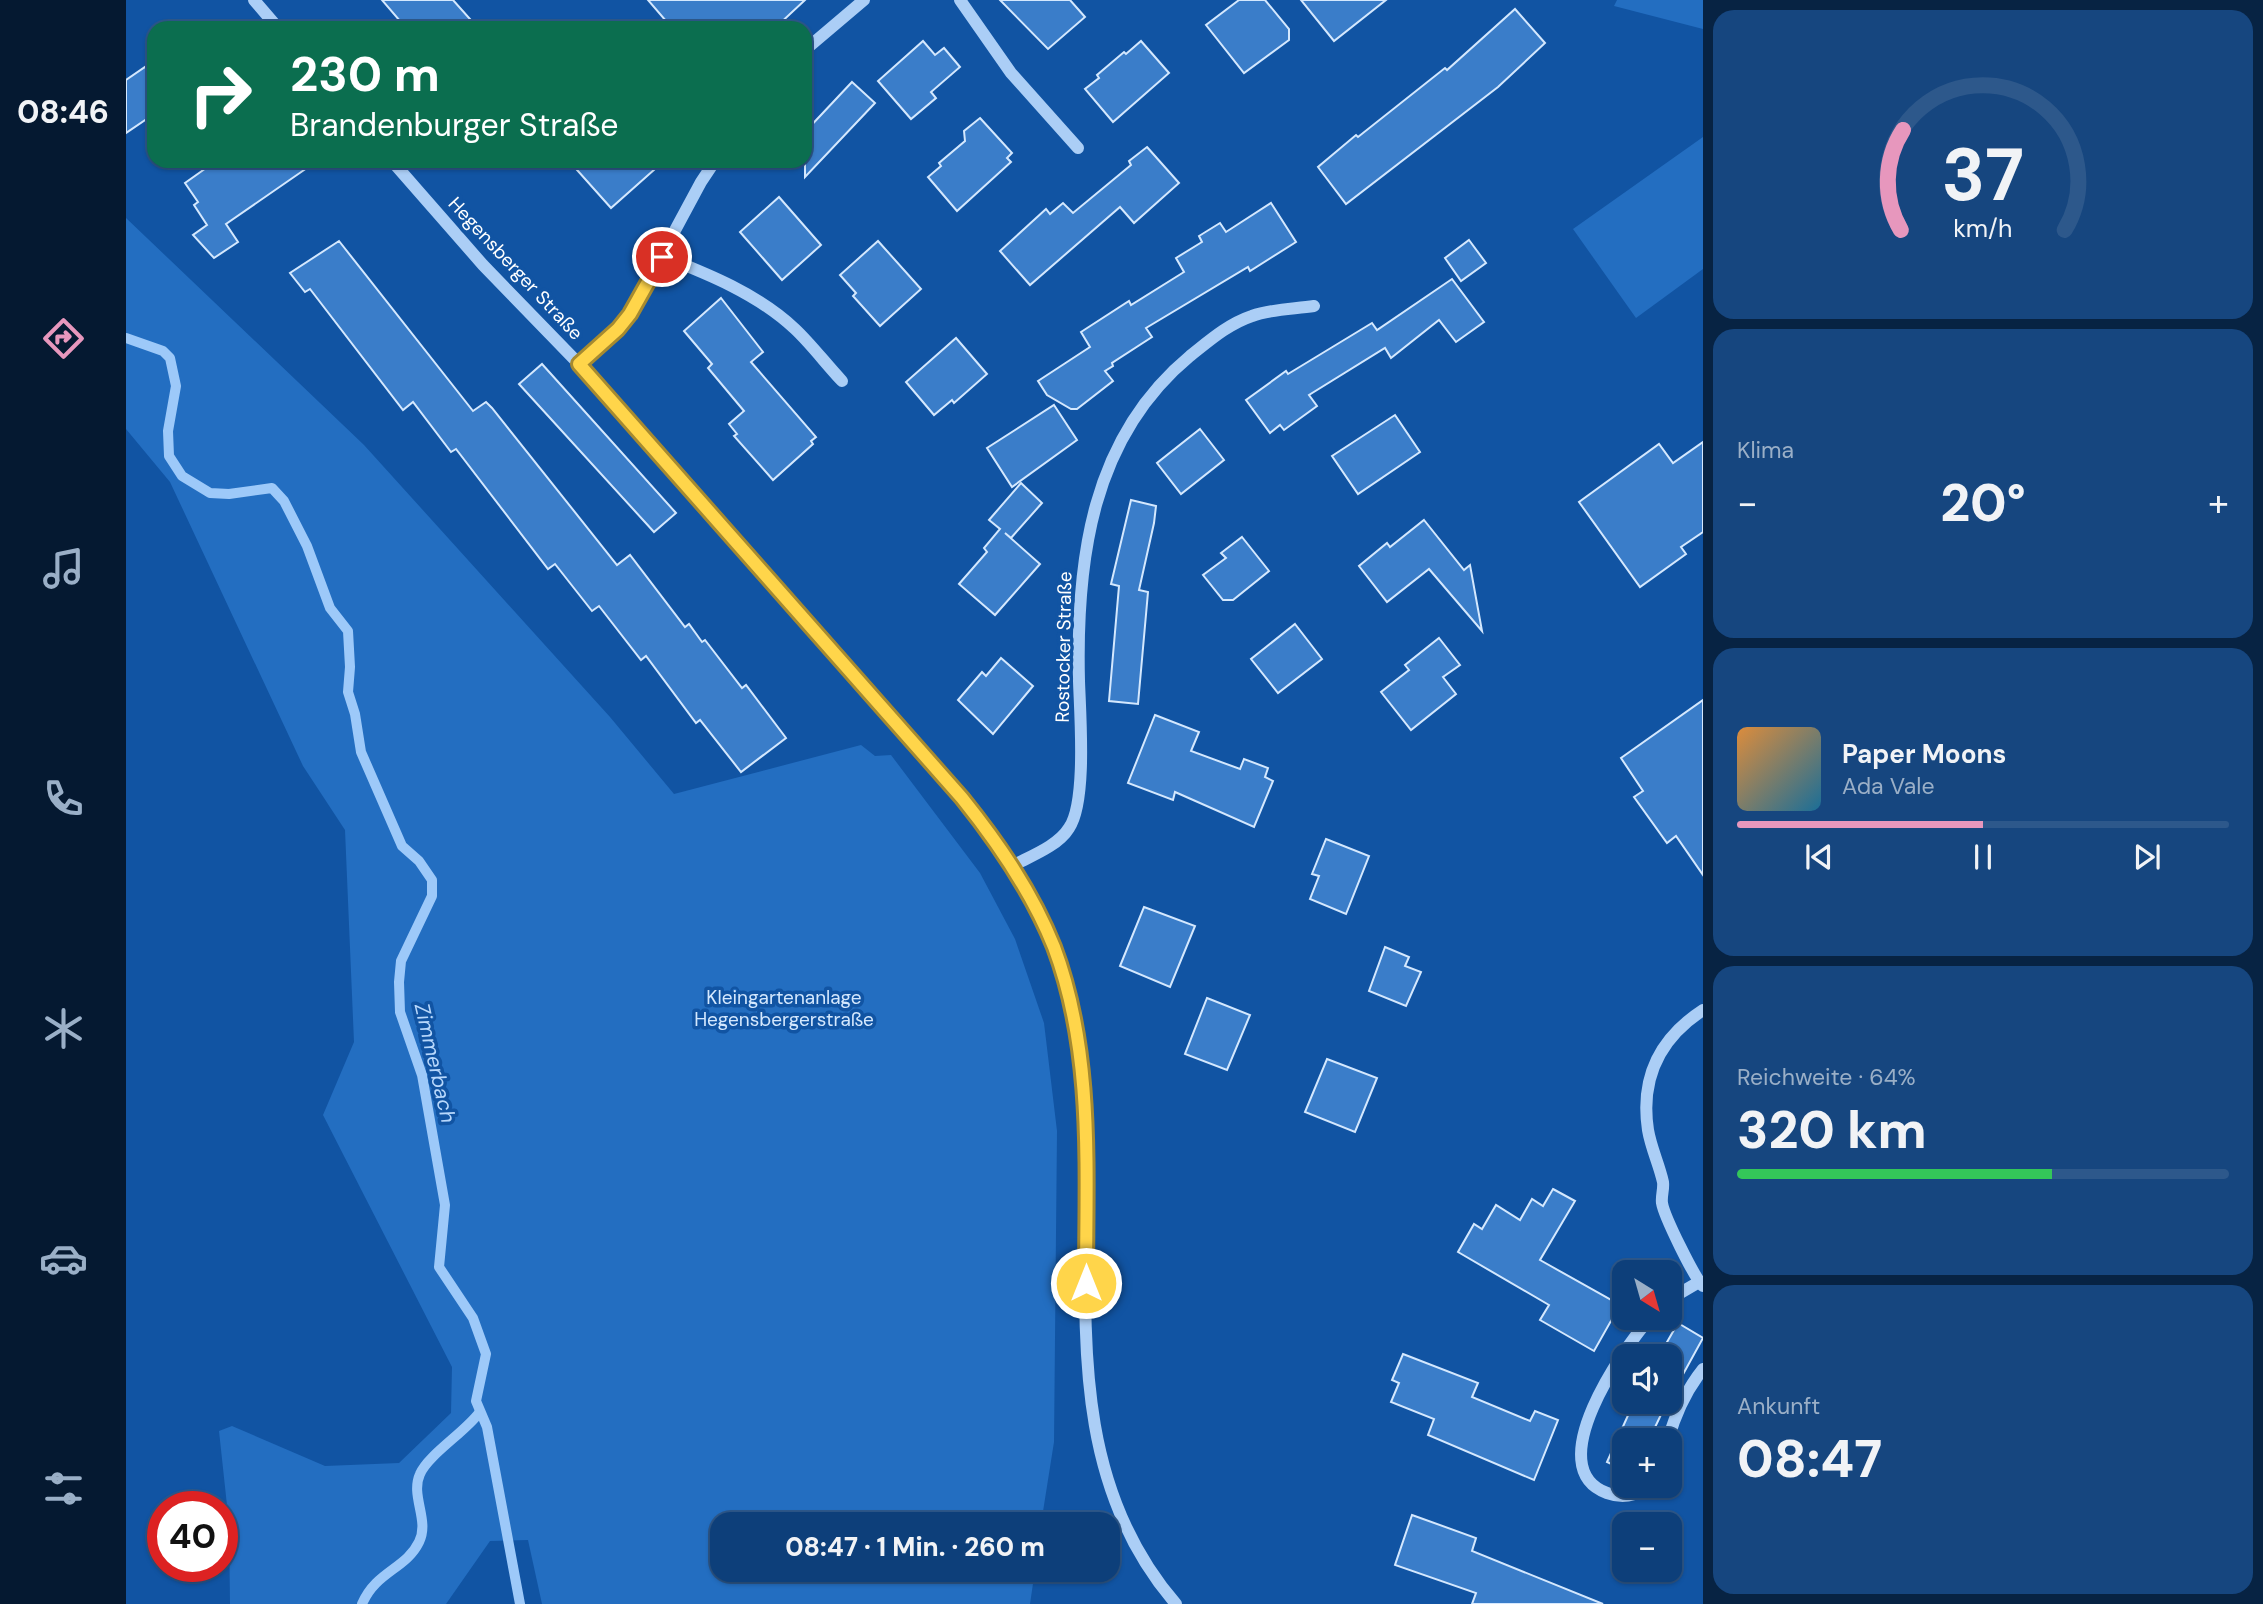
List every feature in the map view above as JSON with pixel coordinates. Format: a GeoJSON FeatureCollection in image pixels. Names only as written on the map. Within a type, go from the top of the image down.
{"type":"FeatureCollection","features":[{"type":"Feature","properties":{"kind":"street"},"geometry":{"type":"LineString","coordinates":[[254,0],[272,21]]}},
{"type":"Feature","properties":{"kind":"street"},"geometry":{"type":"LineString","coordinates":[[812,44],[864,0]]}},
{"type":"Feature","properties":{"kind":"street"},"geometry":{"type":"LineString","coordinates":[[960,0],[1011,73],[1078,148]]}},
{"type":"Feature","properties":{"kind":"street","name":"Hegensberger Straße"},"geometry":{"type":"LineString","coordinates":[[398,168],[483,265],[579,364],[962,798],[990,832],[1038,911],[1054,947],[1066,988],[1080,1057],[1085,1132],[1086,1329],[1090,1401],[1096,1441],[1116,1506],[1135,1546],[1176,1604]]}},
{"type":"Feature","properties":{"kind":"street"},"geometry":{"type":"LineString","coordinates":[[579,364],[618,329],[630,314],[710,168]]}},
{"type":"Feature","properties":{"kind":"street"},"geometry":{"type":"LineString","coordinates":[[662,257],[727,284],[766,306],[795,328],[842,381]]}},
{"type":"Feature","properties":{"kind":"street","name":"Rostocker Straße"},"geometry":{"type":"LineString","coordinates":[[1012,866],[1061,838],[1071,826],[1079,792],[1079,651],[1085,556],[1090,520],[1122,441],[1142,407],[1175,369],[1220,331],[1252,316],[1314,306]]}},
{"type":"Feature","properties":{"kind":"street"},"geometry":{"type":"LineString","coordinates":[[1682,1293],[1701,1284],[1662,1203],[1663,1183],[1648,1132],[1646,1114],[1650,1078],[1659,1054],[1672,1035],[1703,1010]]}},
{"type":"Feature","properties":{"kind":"street"},"geometry":{"type":"LineString","coordinates":[[1612,1493],[1595,1487],[1585,1475],[1580,1450],[1585,1428],[1603,1389],[1642,1330]]}},
{"type":"Feature","properties":{"kind":"street"},"geometry":{"type":"LineString","coordinates":[[1672,1428],[1679,1410],[1703,1368]]}},
{"type":"Feature","properties":{"kind":"green space"},"geometry":{"type":"Polygon","coordinates":[[[1617,0],[1703,0],[1703,29],[1614,6],[1617,0]]]}},
{"type":"Feature","properties":{"kind":"green space"},"geometry":{"type":"Polygon","coordinates":[[[1703,137],[1703,269],[1636,318],[1573,229],[1703,137]]]}},
{"type":"Feature","properties":{"kind":"green space","name":"Kleingartenanlage Hegensbergerstraße"},"geometry":{"type":"Polygon","coordinates":[[[126,218],[364,445],[610,717],[674,794],[861,745],[875,756],[891,755],[980,873],[1015,939],[1044,1023],[1057,1131],[1054,1442],[1043,1512],[710,1512],[710,1582],[1033,1582],[1030,1604],[542,1604],[528,1540],[490,1541],[446,1604],[230,1604],[230,1582],[238,1582],[238,1491],[225,1491],[219,1431],[232,1426],[325,1466],[399,1463],[451,1413],[452,1367],[323,1115],[354,1042],[345,830],[303,766],[170,482],[126,429],[126,218]]]}},
{"type":"Feature","properties":{"kind":"building"},"geometry":{"type":"Polygon","coordinates":[[[382,0],[453,0],[472,21],[400,21],[382,0]]]}},
{"type":"Feature","properties":{"kind":"building"},"geometry":{"type":"Polygon","coordinates":[[[648,0],[805,0],[782,21],[666,21],[648,0]]]}},
{"type":"Feature","properties":{"kind":"building"},"geometry":{"type":"Polygon","coordinates":[[[1000,0],[1070,0],[1085,17],[1048,49],[1000,0]]]}},
{"type":"Feature","properties":{"kind":"building"},"geometry":{"type":"Polygon","coordinates":[[[1239,0],[1265,0],[1289,29],[1289,40],[1244,73],[1206,25],[1239,0]]]}},
{"type":"Feature","properties":{"kind":"building"},"geometry":{"type":"Polygon","coordinates":[[[1301,0],[1386,0],[1334,41],[1301,0]]]}},
{"type":"Feature","properties":{"kind":"building"},"geometry":{"type":"Polygon","coordinates":[[[1515,9],[1545,43],[1498,87],[1346,204],[1318,167],[1445,68],[1447,70],[1515,9]]]}},
{"type":"Feature","properties":{"kind":"building"},"geometry":{"type":"Polygon","coordinates":[[[923,41],[935,55],[944,48],[960,67],[931,92],[936,98],[911,119],[878,81],[923,41]]]}},
{"type":"Feature","properties":{"kind":"building"},"geometry":{"type":"Polygon","coordinates":[[[1141,41],[1169,73],[1113,122],[1085,89],[1099,78],[1097,75],[1141,41]]]}},
{"type":"Feature","properties":{"kind":"building"},"geometry":{"type":"Polygon","coordinates":[[[145,67],[147,70],[147,119],[126,133],[126,80],[145,67]]]}},
{"type":"Feature","properties":{"kind":"building"},"geometry":{"type":"Polygon","coordinates":[[[852,82],[875,103],[805,177],[805,168],[812,168],[812,125],[852,82]]]}},
{"type":"Feature","properties":{"kind":"building"},"geometry":{"type":"Polygon","coordinates":[[[980,118],[1012,153],[1007,158],[1011,162],[957,211],[928,177],[941,166],[939,163],[965,141],[964,131],[980,118]]]}},
{"type":"Feature","properties":{"kind":"building"},"geometry":{"type":"Polygon","coordinates":[[[1147,147],[1179,183],[1134,223],[1120,207],[1030,285],[1000,251],[1046,209],[1050,214],[1063,203],[1073,213],[1131,165],[1129,161],[1147,147]]]}},
{"type":"Feature","properties":{"kind":"building"},"geometry":{"type":"Polygon","coordinates":[[[206,168],[307,168],[226,224],[238,242],[214,258],[193,235],[207,225],[194,205],[198,202],[185,183],[206,168]]]}},
{"type":"Feature","properties":{"kind":"building"},"geometry":{"type":"Polygon","coordinates":[[[575,168],[656,168],[611,208],[575,168]]]}},
{"type":"Feature","properties":{"kind":"building"},"geometry":{"type":"Polygon","coordinates":[[[779,197],[821,245],[782,280],[740,232],[779,197]]]}},
{"type":"Feature","properties":{"kind":"building"},"geometry":{"type":"Polygon","coordinates":[[[1271,203],[1296,242],[1250,271],[1248,267],[1146,328],[1152,337],[1112,363],[1113,366],[1105,371],[1113,381],[1077,409],[1071,409],[1047,395],[1038,381],[1090,347],[1081,332],[1129,301],[1131,305],[1184,272],[1176,258],[1202,242],[1199,236],[1220,223],[1226,232],[1271,203]]]}},
{"type":"Feature","properties":{"kind":"building"},"geometry":{"type":"Polygon","coordinates":[[[1469,240],[1486,263],[1461,281],[1445,258],[1469,240]]]}},
{"type":"Feature","properties":{"kind":"building"},"geometry":{"type":"Polygon","coordinates":[[[339,241],[473,411],[486,402],[492,408],[617,565],[630,555],[685,627],[689,624],[702,642],[705,640],[742,688],[746,685],[786,738],[741,772],[700,720],[696,723],[646,656],[641,660],[599,606],[592,611],[555,564],[548,569],[456,449],[451,452],[413,402],[403,410],[310,289],[305,292],[290,273],[339,241]]]}},
{"type":"Feature","properties":{"kind":"building"},"geometry":{"type":"Polygon","coordinates":[[[878,241],[921,289],[880,326],[853,296],[856,293],[840,275],[878,241]]]}},
{"type":"Feature","properties":{"kind":"building"},"geometry":{"type":"Polygon","coordinates":[[[1452,279],[1484,322],[1456,342],[1439,320],[1391,358],[1385,348],[1309,395],[1317,406],[1284,430],[1280,425],[1270,433],[1246,400],[1286,371],[1288,374],[1372,323],[1377,330],[1452,279]]]}},
{"type":"Feature","properties":{"kind":"building"},"geometry":{"type":"Polygon","coordinates":[[[721,298],[763,352],[751,362],[816,437],[811,441],[813,444],[773,480],[734,436],[737,434],[729,424],[744,411],[708,368],[712,364],[684,331],[721,298]]]}},
{"type":"Feature","properties":{"kind":"building"},"geometry":{"type":"Polygon","coordinates":[[[956,338],[987,374],[954,403],[952,400],[934,415],[906,382],[956,338]]]}},
{"type":"Feature","properties":{"kind":"building"},"geometry":{"type":"Polygon","coordinates":[[[542,364],[676,513],[654,532],[519,384],[542,364]]]}},
{"type":"Feature","properties":{"kind":"building"},"geometry":{"type":"Polygon","coordinates":[[[1054,405],[1077,440],[1012,487],[987,448],[1054,405]]]}},
{"type":"Feature","properties":{"kind":"building"},"geometry":{"type":"Polygon","coordinates":[[[1395,415],[1420,452],[1358,494],[1332,456],[1395,415]]]}},
{"type":"Feature","properties":{"kind":"building"},"geometry":{"type":"Polygon","coordinates":[[[1200,429],[1224,460],[1181,494],[1157,463],[1200,429]]]}},
{"type":"Feature","properties":{"kind":"building"},"geometry":{"type":"Polygon","coordinates":[[[1703,442],[1703,532],[1681,547],[1686,554],[1640,587],[1579,502],[1659,444],[1673,463],[1703,442]]]}},
{"type":"Feature","properties":{"kind":"building"},"geometry":{"type":"Polygon","coordinates":[[[1021,483],[1042,503],[1011,538],[1005,533],[1040,564],[995,615],[959,584],[987,552],[984,548],[1000,529],[989,520],[1021,483]]]}},
{"type":"Feature","properties":{"kind":"building"},"geometry":{"type":"Polygon","coordinates":[[[1131,500],[1156,506],[1139,590],[1148,592],[1138,704],[1109,701],[1119,586],[1111,584],[1131,500]]]}},
{"type":"Feature","properties":{"kind":"building"},"geometry":{"type":"Polygon","coordinates":[[[1424,520],[1464,570],[1470,565],[1482,631],[1429,569],[1387,602],[1359,566],[1387,543],[1390,547],[1424,520]]]}},
{"type":"Feature","properties":{"kind":"building"},"geometry":{"type":"Polygon","coordinates":[[[1242,537],[1269,571],[1233,600],[1223,600],[1203,575],[1226,558],[1221,553],[1242,537]]]}},
{"type":"Feature","properties":{"kind":"building"},"geometry":{"type":"Polygon","coordinates":[[[1295,624],[1322,659],[1278,693],[1251,659],[1295,624]]]}},
{"type":"Feature","properties":{"kind":"building"},"geometry":{"type":"Polygon","coordinates":[[[1439,638],[1460,665],[1443,677],[1456,694],[1411,730],[1381,692],[1409,670],[1405,665],[1439,638]]]}},
{"type":"Feature","properties":{"kind":"building"},"geometry":{"type":"Polygon","coordinates":[[[1001,658],[1033,686],[993,734],[958,700],[982,672],[986,676],[1001,658]]]}},
{"type":"Feature","properties":{"kind":"building"},"geometry":{"type":"Polygon","coordinates":[[[1703,700],[1703,875],[1676,836],[1667,843],[1634,797],[1643,791],[1621,758],[1703,700]]]}},
{"type":"Feature","properties":{"kind":"building"},"geometry":{"type":"Polygon","coordinates":[[[1155,715],[1199,732],[1191,751],[1240,769],[1244,759],[1268,768],[1265,777],[1273,781],[1254,827],[1175,792],[1173,800],[1128,783],[1155,715]]]}},
{"type":"Feature","properties":{"kind":"building"},"geometry":{"type":"Polygon","coordinates":[[[1326,839],[1369,856],[1346,914],[1310,899],[1319,876],[1312,874],[1326,839]]]}},
{"type":"Feature","properties":{"kind":"building"},"geometry":{"type":"Polygon","coordinates":[[[1144,907],[1195,926],[1170,987],[1120,966],[1144,907]]]}},
{"type":"Feature","properties":{"kind":"building"},"geometry":{"type":"Polygon","coordinates":[[[1385,947],[1409,957],[1405,966],[1421,972],[1406,1006],[1369,991],[1385,947]]]}},
{"type":"Feature","properties":{"kind":"building"},"geometry":{"type":"Polygon","coordinates":[[[1207,998],[1250,1015],[1227,1070],[1185,1054],[1207,998]]]}},
{"type":"Feature","properties":{"kind":"building"},"geometry":{"type":"Polygon","coordinates":[[[1327,1059],[1377,1078],[1355,1132],[1305,1112],[1327,1059]]]}},
{"type":"Feature","properties":{"kind":"building"},"geometry":{"type":"Polygon","coordinates":[[[1553,1189],[1575,1201],[1540,1260],[1612,1300],[1612,1319],[1594,1351],[1540,1320],[1549,1305],[1458,1252],[1474,1224],[1482,1229],[1496,1205],[1520,1220],[1532,1199],[1543,1206],[1553,1189]]]}},
{"type":"Feature","properties":{"kind":"building"},"geometry":{"type":"Polygon","coordinates":[[[1682,1325],[1703,1338],[1682,1376],[1682,1344],[1666,1344],[1674,1330],[1682,1330],[1682,1325]]]}},
{"type":"Feature","properties":{"kind":"building"},"geometry":{"type":"Polygon","coordinates":[[[1403,1354],[1478,1383],[1472,1397],[1530,1421],[1535,1411],[1558,1420],[1534,1480],[1428,1435],[1434,1419],[1391,1402],[1399,1383],[1392,1380],[1403,1354]]]}},
{"type":"Feature","properties":{"kind":"building"},"geometry":{"type":"Polygon","coordinates":[[[1629,1414],[1661,1414],[1655,1428],[1622,1428],[1629,1414]]]}},
{"type":"Feature","properties":{"kind":"building"},"geometry":{"type":"Polygon","coordinates":[[[1612,1451],[1612,1464],[1607,1462],[1612,1451]]]}},
{"type":"Feature","properties":{"kind":"building"},"geometry":{"type":"Polygon","coordinates":[[[1412,1515],[1476,1538],[1472,1551],[1603,1604],[1472,1604],[1476,1593],[1395,1565],[1412,1515]]]}},
{"type":"Feature","properties":{"kind":"waterway","name":"Zimmerbach"},"geometry":{"type":"LineString","coordinates":[[126,338],[163,351],[170,358],[176,386],[168,431],[169,456],[182,476],[210,493],[229,494],[272,488],[284,501],[307,546],[330,608],[348,631],[348,692],[355,714],[361,752],[402,846],[419,861],[432,880],[432,896],[401,961],[400,1012],[422,1075],[445,1205],[439,1267],[473,1318],[486,1354],[476,1401],[487,1427],[520,1604]]}},
{"type":"Feature","properties":{"kind":"waterway","name":"Zimmerbach"},"geometry":{"type":"LineString","coordinates":[[362,1604],[375,1584],[407,1558],[419,1542],[422,1525],[417,1491],[424,1467],[479,1413]]}},
{"type":"Feature","properties":{"kind":"route"},"geometry":{"type":"LineString","coordinates":[[662,257],[630,314],[618,329],[579,364],[962,798],[990,832],[1038,911],[1054,947],[1066,988],[1082,1069],[1086,1283]]}}]}
